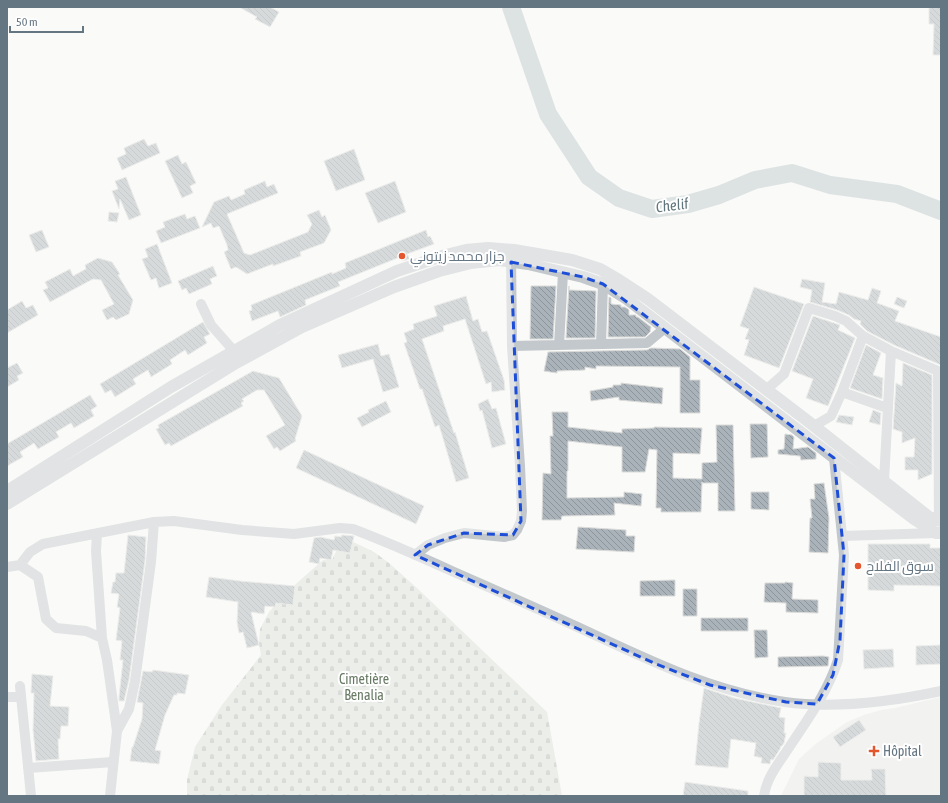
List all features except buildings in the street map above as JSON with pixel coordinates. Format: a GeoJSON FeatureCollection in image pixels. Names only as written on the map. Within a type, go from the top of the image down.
{"type":"FeatureCollection","features":[{"type":"Feature","properties":{"kind":"street"},"geometry":{"type":"LineString","coordinates":[[7,491],[171,387],[280,325],[397,271],[442,256],[466,250],[488,248],[511,250],[572,260],[600,269],[613,276],[648,299],[767,389],[930,517],[940,521],[938,371],[890,351],[863,336],[846,321],[809,308],[784,374],[767,389]]}},
{"type":"Feature","properties":{"kind":"street"},"geometry":{"type":"LineString","coordinates":[[415,555],[428,545],[445,538],[464,534],[504,537],[513,535],[521,521],[522,511],[512,346],[511,250]]}},
{"type":"Feature","properties":{"kind":"street"},"geometry":{"type":"LineString","coordinates":[[7,504],[236,362],[302,327],[394,287],[439,271],[471,263],[499,260],[528,264],[563,272],[603,284],[627,298],[914,519],[938,533]]}},
{"type":"Feature","properties":{"kind":"street"},"geometry":{"type":"LineString","coordinates":[[559,345],[563,272]]}},
{"type":"Feature","properties":{"kind":"street"},"geometry":{"type":"LineString","coordinates":[[601,344],[603,284]]}},
{"type":"Feature","properties":{"kind":"street"},"geometry":{"type":"LineString","coordinates":[[201,304],[211,325],[234,351]]}},
{"type":"Feature","properties":{"kind":"street"},"geometry":{"type":"LineString","coordinates":[[512,346],[647,343],[665,328]]}},
{"type":"Feature","properties":{"kind":"street"},"geometry":{"type":"LineString","coordinates":[[814,426],[831,416],[842,392],[863,336]]}},
{"type":"Feature","properties":{"kind":"street"},"geometry":{"type":"LineString","coordinates":[[884,481],[890,351]]}},
{"type":"Feature","properties":{"kind":"street"},"geometry":{"type":"LineString","coordinates":[[842,392],[888,408]]}},
{"type":"Feature","properties":{"kind":"street"},"geometry":{"type":"LineString","coordinates":[[764,796],[765,789],[775,769],[817,704],[833,675],[838,660],[844,568],[834,458]]}},
{"type":"Feature","properties":{"kind":"street"},"geometry":{"type":"LineString","coordinates":[[7,567],[20,565],[30,552],[43,544],[154,522],[174,521],[242,530],[294,534],[340,528],[353,529],[597,636],[656,664],[710,685],[786,702],[836,705],[896,700],[941,691]]}},
{"type":"Feature","properties":{"kind":"street"},"geometry":{"type":"LineString","coordinates":[[116,731],[129,709],[135,681],[151,562],[154,522]]}},
{"type":"Feature","properties":{"kind":"street"},"geometry":{"type":"LineString","coordinates":[[842,536],[938,533]]}},
{"type":"Feature","properties":{"kind":"street"},"geometry":{"type":"LineString","coordinates":[[97,534],[96,551],[102,638],[107,660],[116,731],[110,796]]}},
{"type":"Feature","properties":{"kind":"street"},"geometry":{"type":"LineString","coordinates":[[20,565],[38,578],[46,619],[56,628],[86,631],[102,638]]}},
{"type":"Feature","properties":{"kind":"street"},"geometry":{"type":"LineString","coordinates":[[20,686],[31,796]]}},
{"type":"Feature","properties":{"kind":"street"},"geometry":{"type":"LineString","coordinates":[[7,697],[21,697]]}},
{"type":"Feature","properties":{"kind":"street"},"geometry":{"type":"LineString","coordinates":[[28,768],[113,762]]}},
{"type":"Feature","properties":{"kind":"highlighted area"},"geometry":{"type":"Polygon","coordinates":[[[511,262],[583,277],[603,284],[834,458],[844,555],[840,640],[833,675],[817,704],[786,702],[710,685],[656,664],[415,555],[428,545],[464,533],[513,535],[521,521],[511,262]]]}},
{"type":"Feature","properties":{"kind":"shaded area","name":"Hôpital"},"geometry":{"type":"Polygon","coordinates":[[[941,697],[941,796],[781,796],[799,759],[817,743],[847,722],[881,710],[941,697]]]}},
{"type":"Feature","properties":{"kind":"green space","name":"Cimetière Benalia"},"geometry":{"type":"Polygon","coordinates":[[[343,537],[374,552],[389,563],[547,712],[562,796],[187,796],[187,780],[195,747],[222,705],[261,655],[259,644],[260,629],[269,612],[297,583],[323,560],[332,560],[343,537]]]}},
{"type":"Feature","properties":{"kind":"waterway","name":"Chelif"},"geometry":{"type":"LineString","coordinates":[[511,7],[548,114],[589,177],[619,198],[652,209],[688,204],[719,195],[755,180],[792,173],[830,185],[897,194],[941,211]]}},
{"type":"Feature","properties":{"kind":"place","name":"جزار محمد زيتوني"},"geometry":{"type":"Point","coordinates":[402,256]}},
{"type":"Feature","properties":{"kind":"place","name":"سوق الفلاح"},"geometry":{"type":"Point","coordinates":[858,566]}},
{"type":"Feature","properties":{"kind":"place","name":"Hôpital"},"geometry":{"type":"Point","coordinates":[874,751]}}]}
